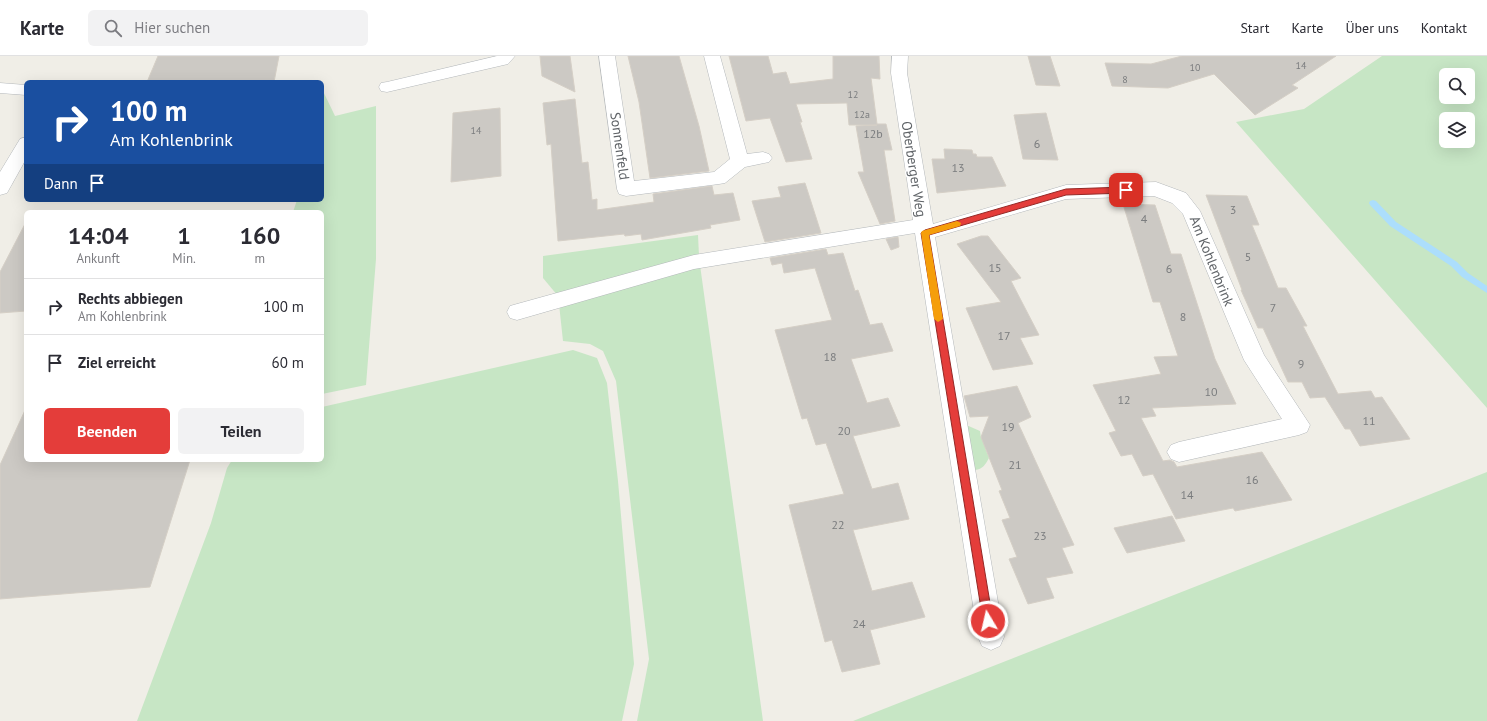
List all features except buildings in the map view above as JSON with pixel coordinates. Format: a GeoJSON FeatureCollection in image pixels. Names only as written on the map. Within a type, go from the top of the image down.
{"type":"FeatureCollection","features":[{"type":"Feature","properties":{"kind":"street"},"geometry":{"type":"LineString","coordinates":[[387,87],[502,60],[507,56]]}},
{"type":"Feature","properties":{"kind":"street","name":"Sonnenfeld"},"geometry":{"type":"LineString","coordinates":[[607,56],[626,188],[719,178],[740,161]]}},
{"type":"Feature","properties":{"kind":"street"},"geometry":{"type":"LineString","coordinates":[[712,56],[740,161],[763,158]]}},
{"type":"Feature","properties":{"kind":"street","name":"Oberberger Weg"},"geometry":{"type":"LineString","coordinates":[[900,56],[899,73],[991,637]]}},
{"type":"Feature","properties":{"kind":"street"},"geometry":{"type":"LineString","coordinates":[[0,88],[24,90]]}},
{"type":"Feature","properties":{"kind":"street"},"geometry":{"type":"LineString","coordinates":[[0,188],[24,146]]}},
{"type":"Feature","properties":{"kind":"street","name":"Am Kohlenbrink"},"geometry":{"type":"LineString","coordinates":[[924,229],[1066,192],[1156,189],[1179,198],[1191,211],[1255,360],[1299,425],[1178,452]]}},
{"type":"Feature","properties":{"kind":"street"},"geometry":{"type":"LineString","coordinates":[[517,312],[694,262],[924,229]]}},
{"type":"Feature","properties":{"kind":"green space"},"geometry":{"type":"Polygon","coordinates":[[[1382,56],[1487,56],[1487,408],[1236,122],[1304,109],[1382,56]]]}},
{"type":"Feature","properties":{"kind":"green space"},"geometry":{"type":"Polygon","coordinates":[[[324,93],[335,116],[376,106],[376,259],[366,385],[324,394],[324,210],[294,210],[296,202],[324,202],[324,93]]]}},
{"type":"Feature","properties":{"kind":"green space"},"geometry":{"type":"Polygon","coordinates":[[[698,235],[699,256],[558,296],[543,278],[543,256],[698,235]]]}},
{"type":"Feature","properties":{"kind":"green space"},"geometry":{"type":"Polygon","coordinates":[[[700,265],[763,721],[637,721],[649,659],[616,381],[603,351],[590,344],[563,341],[559,304],[700,265]]]}},
{"type":"Feature","properties":{"kind":"green space"},"geometry":{"type":"Polygon","coordinates":[[[573,350],[597,358],[607,383],[618,481],[634,664],[622,721],[137,721],[211,523],[227,468],[231,462],[324,462],[324,407],[573,350]]]}},
{"type":"Feature","properties":{"kind":"green space"},"geometry":{"type":"Polygon","coordinates":[[[964,424],[980,431],[981,438],[992,447],[985,448],[989,458],[980,469],[975,470],[964,424]]]}},
{"type":"Feature","properties":{"kind":"green space"},"geometry":{"type":"Polygon","coordinates":[[[1487,472],[1487,721],[853,721],[1487,472]]]}},
{"type":"Feature","properties":{"kind":"waterway"},"geometry":{"type":"LineString","coordinates":[[1373,203],[1393,224],[1454,264],[1465,275],[1487,290]]}},
{"type":"Feature","properties":{"kind":"slow traffic"},"geometry":{"type":"LineString","coordinates":[[938,319],[925,233],[957,223]]}},
{"type":"Feature","properties":{"kind":"route"},"geometry":{"type":"LineString","coordinates":[[988,621],[925,233],[1066,192],[1126,190]]}}]}
